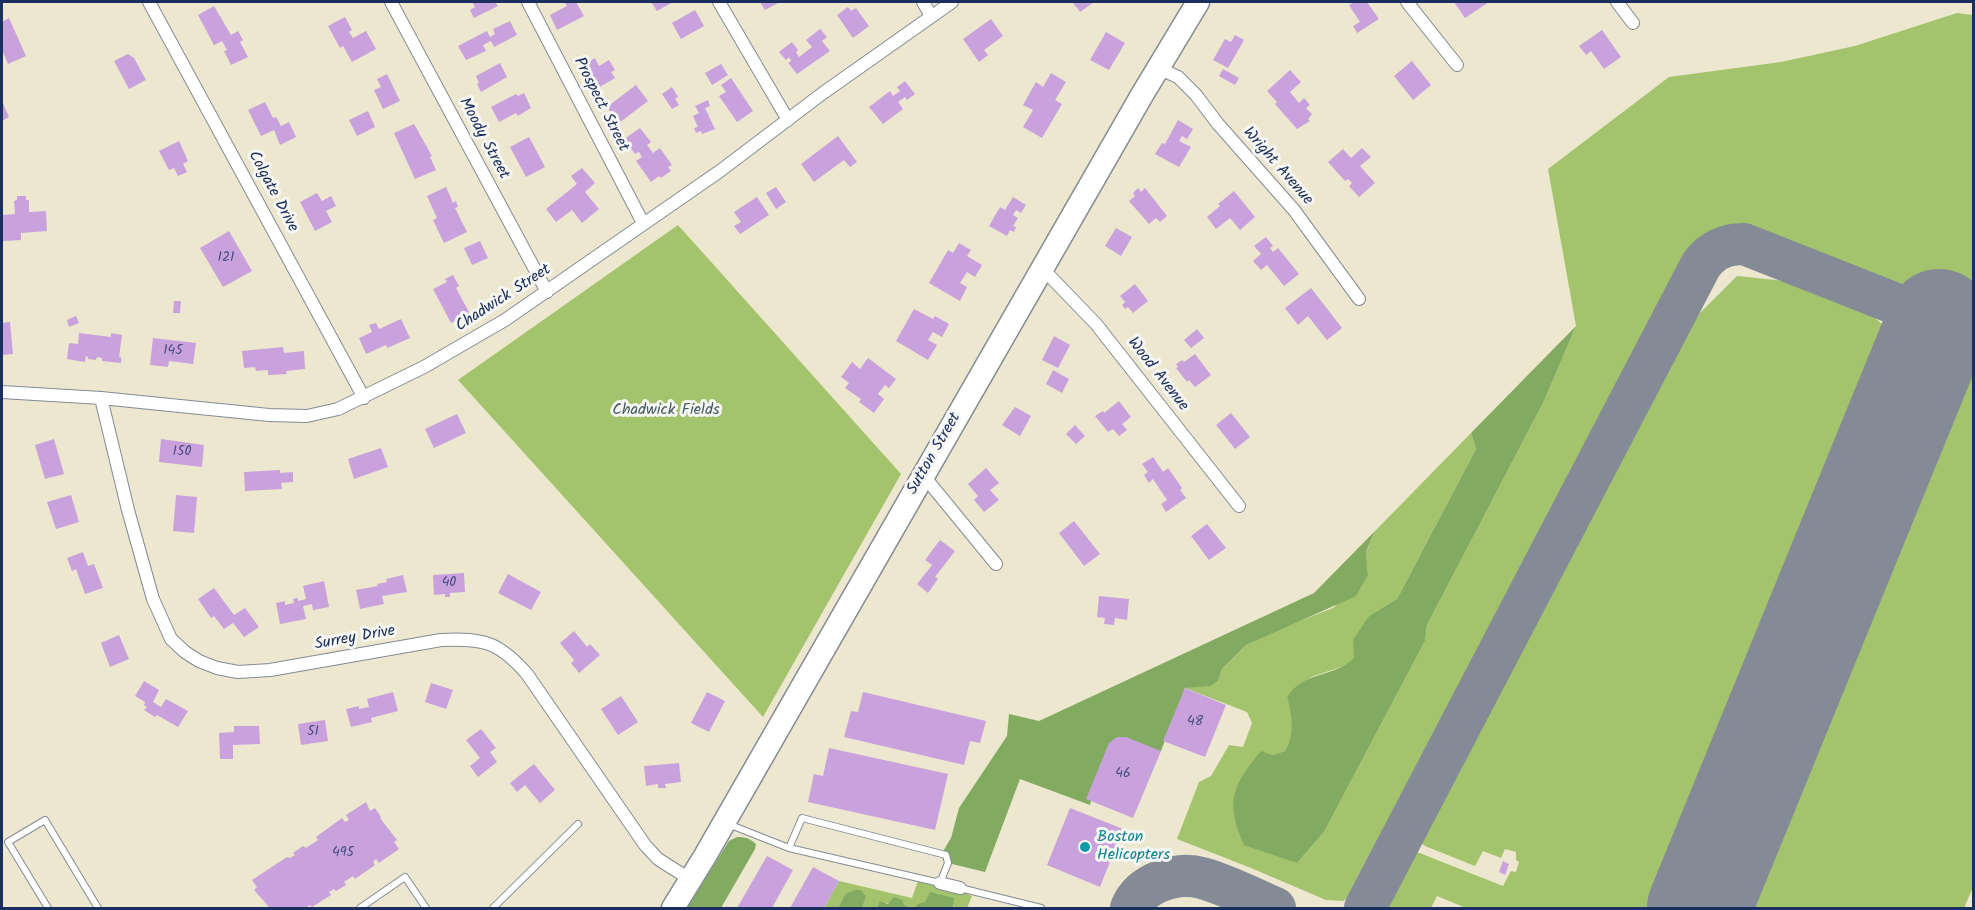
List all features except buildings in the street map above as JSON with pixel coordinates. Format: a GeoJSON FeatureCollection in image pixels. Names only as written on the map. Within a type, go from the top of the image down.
{"type":"FeatureCollection","features":[{"type":"Feature","properties":{"kind":"highway","name":"Sutton Street"},"geometry":{"type":"LineString","coordinates":[[673,909],[1198,2]]}},
{"type":"Feature","properties":{"kind":"street","name":"Colgate Drive"},"geometry":{"type":"LineString","coordinates":[[149,2],[364,398]]}},
{"type":"Feature","properties":{"kind":"street","name":"Moody Street"},"geometry":{"type":"LineString","coordinates":[[391,2],[547,292]]}},
{"type":"Feature","properties":{"kind":"street","name":"Prospect Street"},"geometry":{"type":"LineString","coordinates":[[528,2],[643,223]]}},
{"type":"Feature","properties":{"kind":"street"},"geometry":{"type":"LineString","coordinates":[[718,2],[788,120]]}},
{"type":"Feature","properties":{"kind":"street"},"geometry":{"type":"LineString","coordinates":[[923,2],[931,16]]}},
{"type":"Feature","properties":{"kind":"street","name":"Chadwick Street"},"geometry":{"type":"LineString","coordinates":[[2,392],[101,398],[269,415],[307,416],[338,410],[470,342],[547,292],[720,171],[822,93],[952,2]]}},
{"type":"Feature","properties":{"kind":"street"},"geometry":{"type":"LineString","coordinates":[[1407,2],[1457,65]]}},
{"type":"Feature","properties":{"kind":"street"},"geometry":{"type":"LineString","coordinates":[[1617,2],[1633,23]]}},
{"type":"Feature","properties":{"kind":"street","name":"Wright Avenue"},"geometry":{"type":"LineString","coordinates":[[1158,68],[1178,77],[1196,94],[1218,124],[1293,210],[1359,299]]}},
{"type":"Feature","properties":{"kind":"street","name":"Wood Avenue"},"geometry":{"type":"LineString","coordinates":[[1042,268],[1096,324],[1239,506]]}},
{"type":"Feature","properties":{"kind":"street","name":"Surrey Drive"},"geometry":{"type":"LineString","coordinates":[[101,398],[153,600],[171,639],[185,652],[217,668],[238,672],[270,670],[441,640],[483,641],[511,656],[527,674],[645,845],[658,859],[691,880]]}},
{"type":"Feature","properties":{"kind":"street"},"geometry":{"type":"LineString","coordinates":[[923,475],[996,564]]}},
{"type":"Feature","properties":{"kind":"street"},"geometry":{"type":"LineString","coordinates":[[940,884],[960,888]]}},
{"type":"Feature","properties":{"kind":"lane"},"geometry":{"type":"LineString","coordinates":[[724,822],[789,848],[940,884],[948,862],[946,855],[802,818],[789,848]]}},
{"type":"Feature","properties":{"kind":"lane"},"geometry":{"type":"LineString","coordinates":[[48,909],[8,842],[45,820],[98,909]]}},
{"type":"Feature","properties":{"kind":"lane"},"geometry":{"type":"LineString","coordinates":[[493,909],[578,824]]}},
{"type":"Feature","properties":{"kind":"lane"},"geometry":{"type":"LineString","coordinates":[[360,909],[405,877],[426,909]]}},
{"type":"Feature","properties":{"kind":"lane"},"geometry":{"type":"LineString","coordinates":[[960,888],[1041,909]]}},
{"type":"Feature","properties":{"kind":"lane"},"geometry":{"type":"LineString","coordinates":[[371,902],[375,909]]}},
{"type":"Feature","properties":{"kind":"green space"},"geometry":{"type":"Polygon","coordinates":[[[1957,13],[1973,15],[1973,323],[1916,296],[1753,233],[1728,233],[1709,241],[1694,256],[1682,277],[1363,889],[1343,901],[1326,900],[1177,839],[1199,782],[1211,776],[1229,745],[1243,747],[1252,723],[1247,712],[1185,688],[1218,681],[1222,669],[1246,645],[1279,629],[1333,608],[1368,575],[1366,553],[1375,531],[1471,433],[1476,449],[1397,599],[1369,616],[1355,658],[1347,665],[1311,677],[1287,697],[1291,711],[1292,731],[1285,751],[1272,755],[1297,863],[1324,832],[1425,641],[1427,625],[1544,401],[1576,326],[1548,169],[1669,77],[1781,62],[1855,46],[1957,13]]]}},
{"type":"Feature","properties":{"kind":"green space","name":"Chadwick Fields"},"geometry":{"type":"Polygon","coordinates":[[[678,225],[901,474],[763,717],[458,380],[678,225]]]}},
{"type":"Feature","properties":{"kind":"green space"},"geometry":{"type":"Polygon","coordinates":[[[1737,276],[1789,282],[1831,294],[1873,316],[1893,335],[1893,341],[1661,908],[1466,908],[1437,896],[1431,908],[1382,906],[1412,852],[1503,886],[1511,871],[1516,872],[1519,862],[1516,860],[1516,852],[1505,849],[1501,858],[1483,851],[1475,866],[1425,846],[1417,840],[1582,520],[1684,337],[1700,313],[1737,276]]]}},
{"type":"Feature","properties":{"kind":"green space"},"geometry":{"type":"Polygon","coordinates":[[[1576,326],[1544,401],[1427,625],[1425,641],[1324,832],[1297,863],[1244,845],[1233,806],[1235,795],[1243,774],[1261,751],[1272,755],[1285,751],[1292,724],[1287,697],[1302,682],[1338,669],[1354,658],[1353,640],[1369,616],[1397,599],[1476,449],[1471,433],[1576,326]]]}},
{"type":"Feature","properties":{"kind":"green space"},"geometry":{"type":"Polygon","coordinates":[[[1973,340],[1973,887],[1964,908],[1741,908],[1973,340]]]}},
{"type":"Feature","properties":{"kind":"green space"},"geometry":{"type":"Polygon","coordinates":[[[1375,531],[1366,552],[1368,575],[1356,596],[1246,645],[1222,669],[1218,681],[1210,686],[1185,688],[1161,751],[1091,801],[1090,805],[1020,779],[985,872],[948,863],[942,853],[951,838],[959,808],[1007,736],[1009,714],[1039,721],[1314,593],[1375,531]]]}},
{"type":"Feature","properties":{"kind":"green space"},"geometry":{"type":"Polygon","coordinates":[[[737,837],[752,840],[756,844],[755,849],[721,908],[687,908],[729,841],[737,837]]]}},
{"type":"Feature","properties":{"kind":"green space"},"geometry":{"type":"Polygon","coordinates":[[[919,878],[940,883],[972,896],[967,908],[953,908],[954,905],[933,902],[906,908],[907,906],[880,902],[877,908],[862,908],[866,897],[845,894],[838,908],[824,908],[839,881],[912,898],[919,878]]]}},
{"type":"Feature","properties":{"kind":"green space"},"geometry":{"type":"Polygon","coordinates":[[[861,890],[866,897],[862,908],[838,908],[845,894],[861,890]]]}},
{"type":"Feature","properties":{"kind":"green space"},"geometry":{"type":"Polygon","coordinates":[[[930,892],[954,898],[953,908],[914,908],[925,902],[930,892]]]}},
{"type":"Feature","properties":{"kind":"green space"},"geometry":{"type":"Polygon","coordinates":[[[894,897],[902,900],[906,908],[877,908],[880,901],[888,904],[894,897]]]}},
{"type":"Feature","properties":{"kind":"taxiway"},"geometry":{"type":"LineString","coordinates":[[1365,908],[1705,260],[1720,249],[1744,244],[1939,321]]}},
{"type":"Feature","properties":{"kind":"taxiway"},"geometry":{"type":"LineString","coordinates":[[1131,908],[1136,899],[1151,886],[1160,881],[1181,876],[1192,876],[1211,881],[1275,908]]}},
{"type":"Feature","properties":{"kind":"runway"},"geometry":{"type":"LineString","coordinates":[[1699,908],[1939,321]]}},
{"type":"Feature","properties":{"kind":"place","name":"Boston Helicopters"},"geometry":{"type":"Point","coordinates":[1085,847]}}]}
